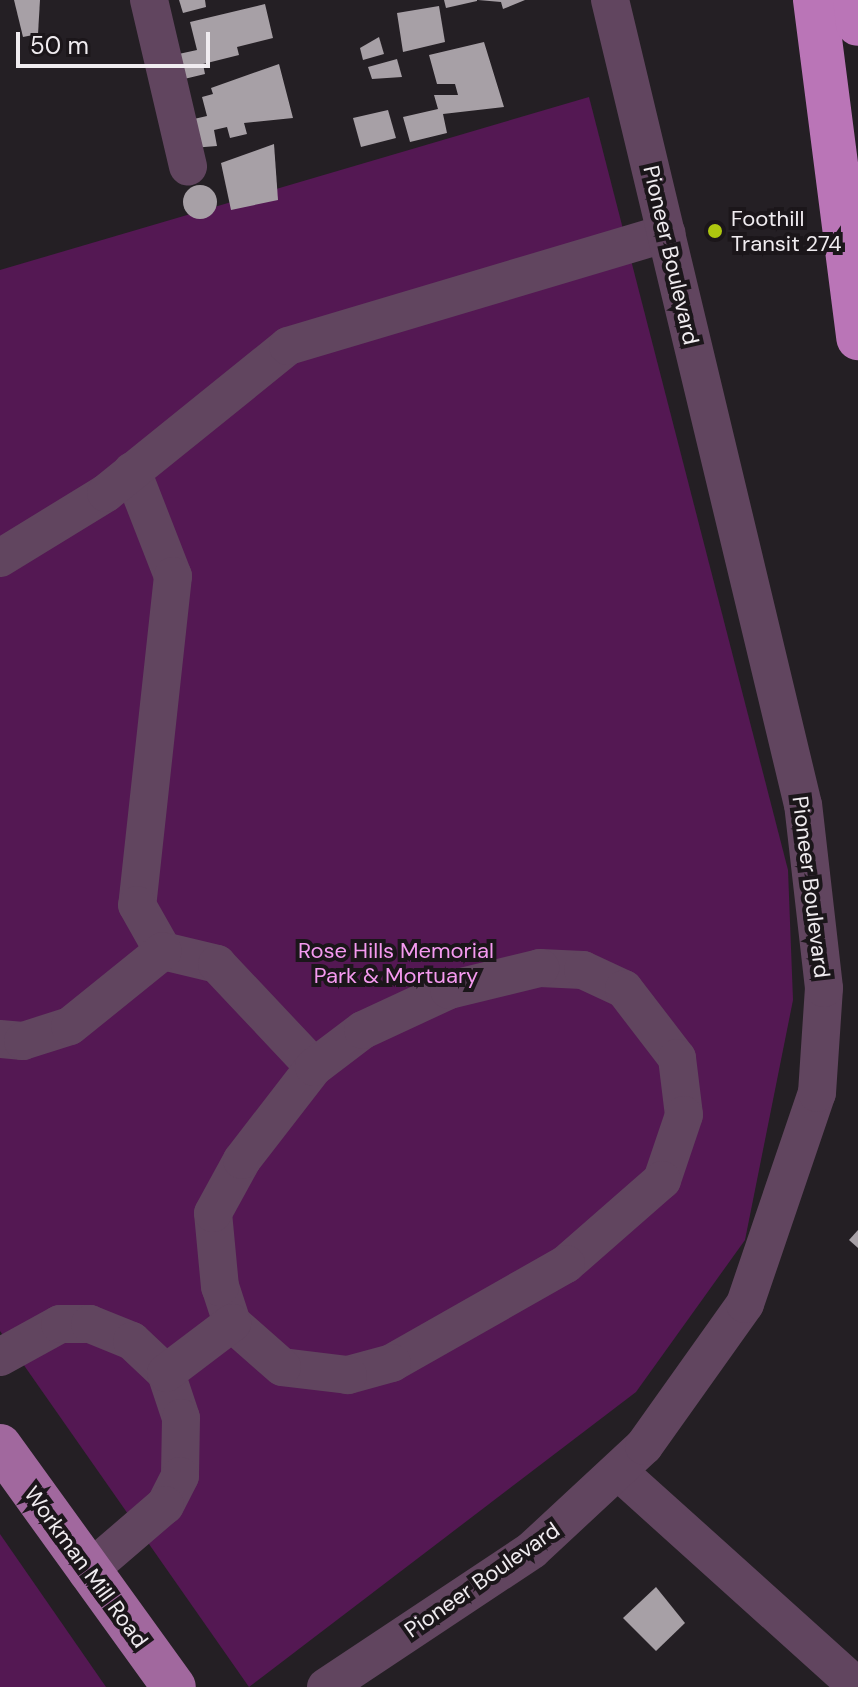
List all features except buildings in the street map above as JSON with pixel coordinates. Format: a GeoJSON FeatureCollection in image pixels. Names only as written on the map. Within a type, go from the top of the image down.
{"type":"FeatureCollection","features":[{"type":"Feature","properties":{"kind":"highway"},"geometry":{"type":"LineString","coordinates":[[815,0],[858,338]]}},
{"type":"Feature","properties":{"kind":"highway"},"geometry":{"type":"LineString","coordinates":[[855,0],[858,24]]}},
{"type":"Feature","properties":{"kind":"main road","name":"Workman Mill Road"},"geometry":{"type":"LineString","coordinates":[[6,1467],[174,1687]]}},
{"type":"Feature","properties":{"kind":"street"},"geometry":{"type":"LineString","coordinates":[[149,0],[188,166]]}},
{"type":"Feature","properties":{"kind":"street","name":"Pioneer Boulevard"},"geometry":{"type":"LineString","coordinates":[[326,1687],[532,1550],[619,1472],[696,1380],[745,1304],[817,1093],[824,988],[803,805],[610,0]]}},
{"type":"Feature","properties":{"kind":"street"},"geometry":{"type":"LineString","coordinates":[[0,558],[36,541],[132,471],[288,346],[666,233]]}},
{"type":"Feature","properties":{"kind":"street"},"geometry":{"type":"LineString","coordinates":[[132,471],[173,576],[137,905],[163,951],[217,964],[314,1067]]}},
{"type":"Feature","properties":{"kind":"street"},"geometry":{"type":"LineString","coordinates":[[0,1039],[23,1041],[70,1026],[163,951]]}},
{"type":"Feature","properties":{"kind":"street"},"geometry":{"type":"LineString","coordinates":[[540,968],[583,970],[624,989],[654,1020],[677,1058],[684,1115],[662,1180],[566,1264],[392,1363],[348,1375],[282,1367],[232,1323],[215,1261],[213,1213],[242,1160],[314,1067],[363,1030],[449,990],[540,968]]}},
{"type":"Feature","properties":{"kind":"street"},"geometry":{"type":"LineString","coordinates":[[166,1373],[232,1323]]}},
{"type":"Feature","properties":{"kind":"street"},"geometry":{"type":"LineString","coordinates":[[0,1357],[60,1324],[90,1324],[132,1341],[166,1373],[181,1418],[180,1476],[165,1505],[87,1572]]}},
{"type":"Feature","properties":{"kind":"street"},"geometry":{"type":"LineString","coordinates":[[619,1472],[858,1687]]}},
{"type":"Feature","properties":{"kind":"green space","name":"Rose Hills Memorial Park & Mortuary"},"geometry":{"type":"Polygon","coordinates":[[[589,97],[788,870],[793,1000],[745,1240],[636,1392],[249,1687],[0,1331],[0,270],[589,97]]]}},
{"type":"Feature","properties":{"kind":"green space"},"geometry":{"type":"Polygon","coordinates":[[[0,1534],[106,1687],[0,1687],[0,1534]]]}},
{"type":"Feature","properties":{"kind":"place","name":"Foothill Transit 274"},"geometry":{"type":"Point","coordinates":[715,231]}}]}
